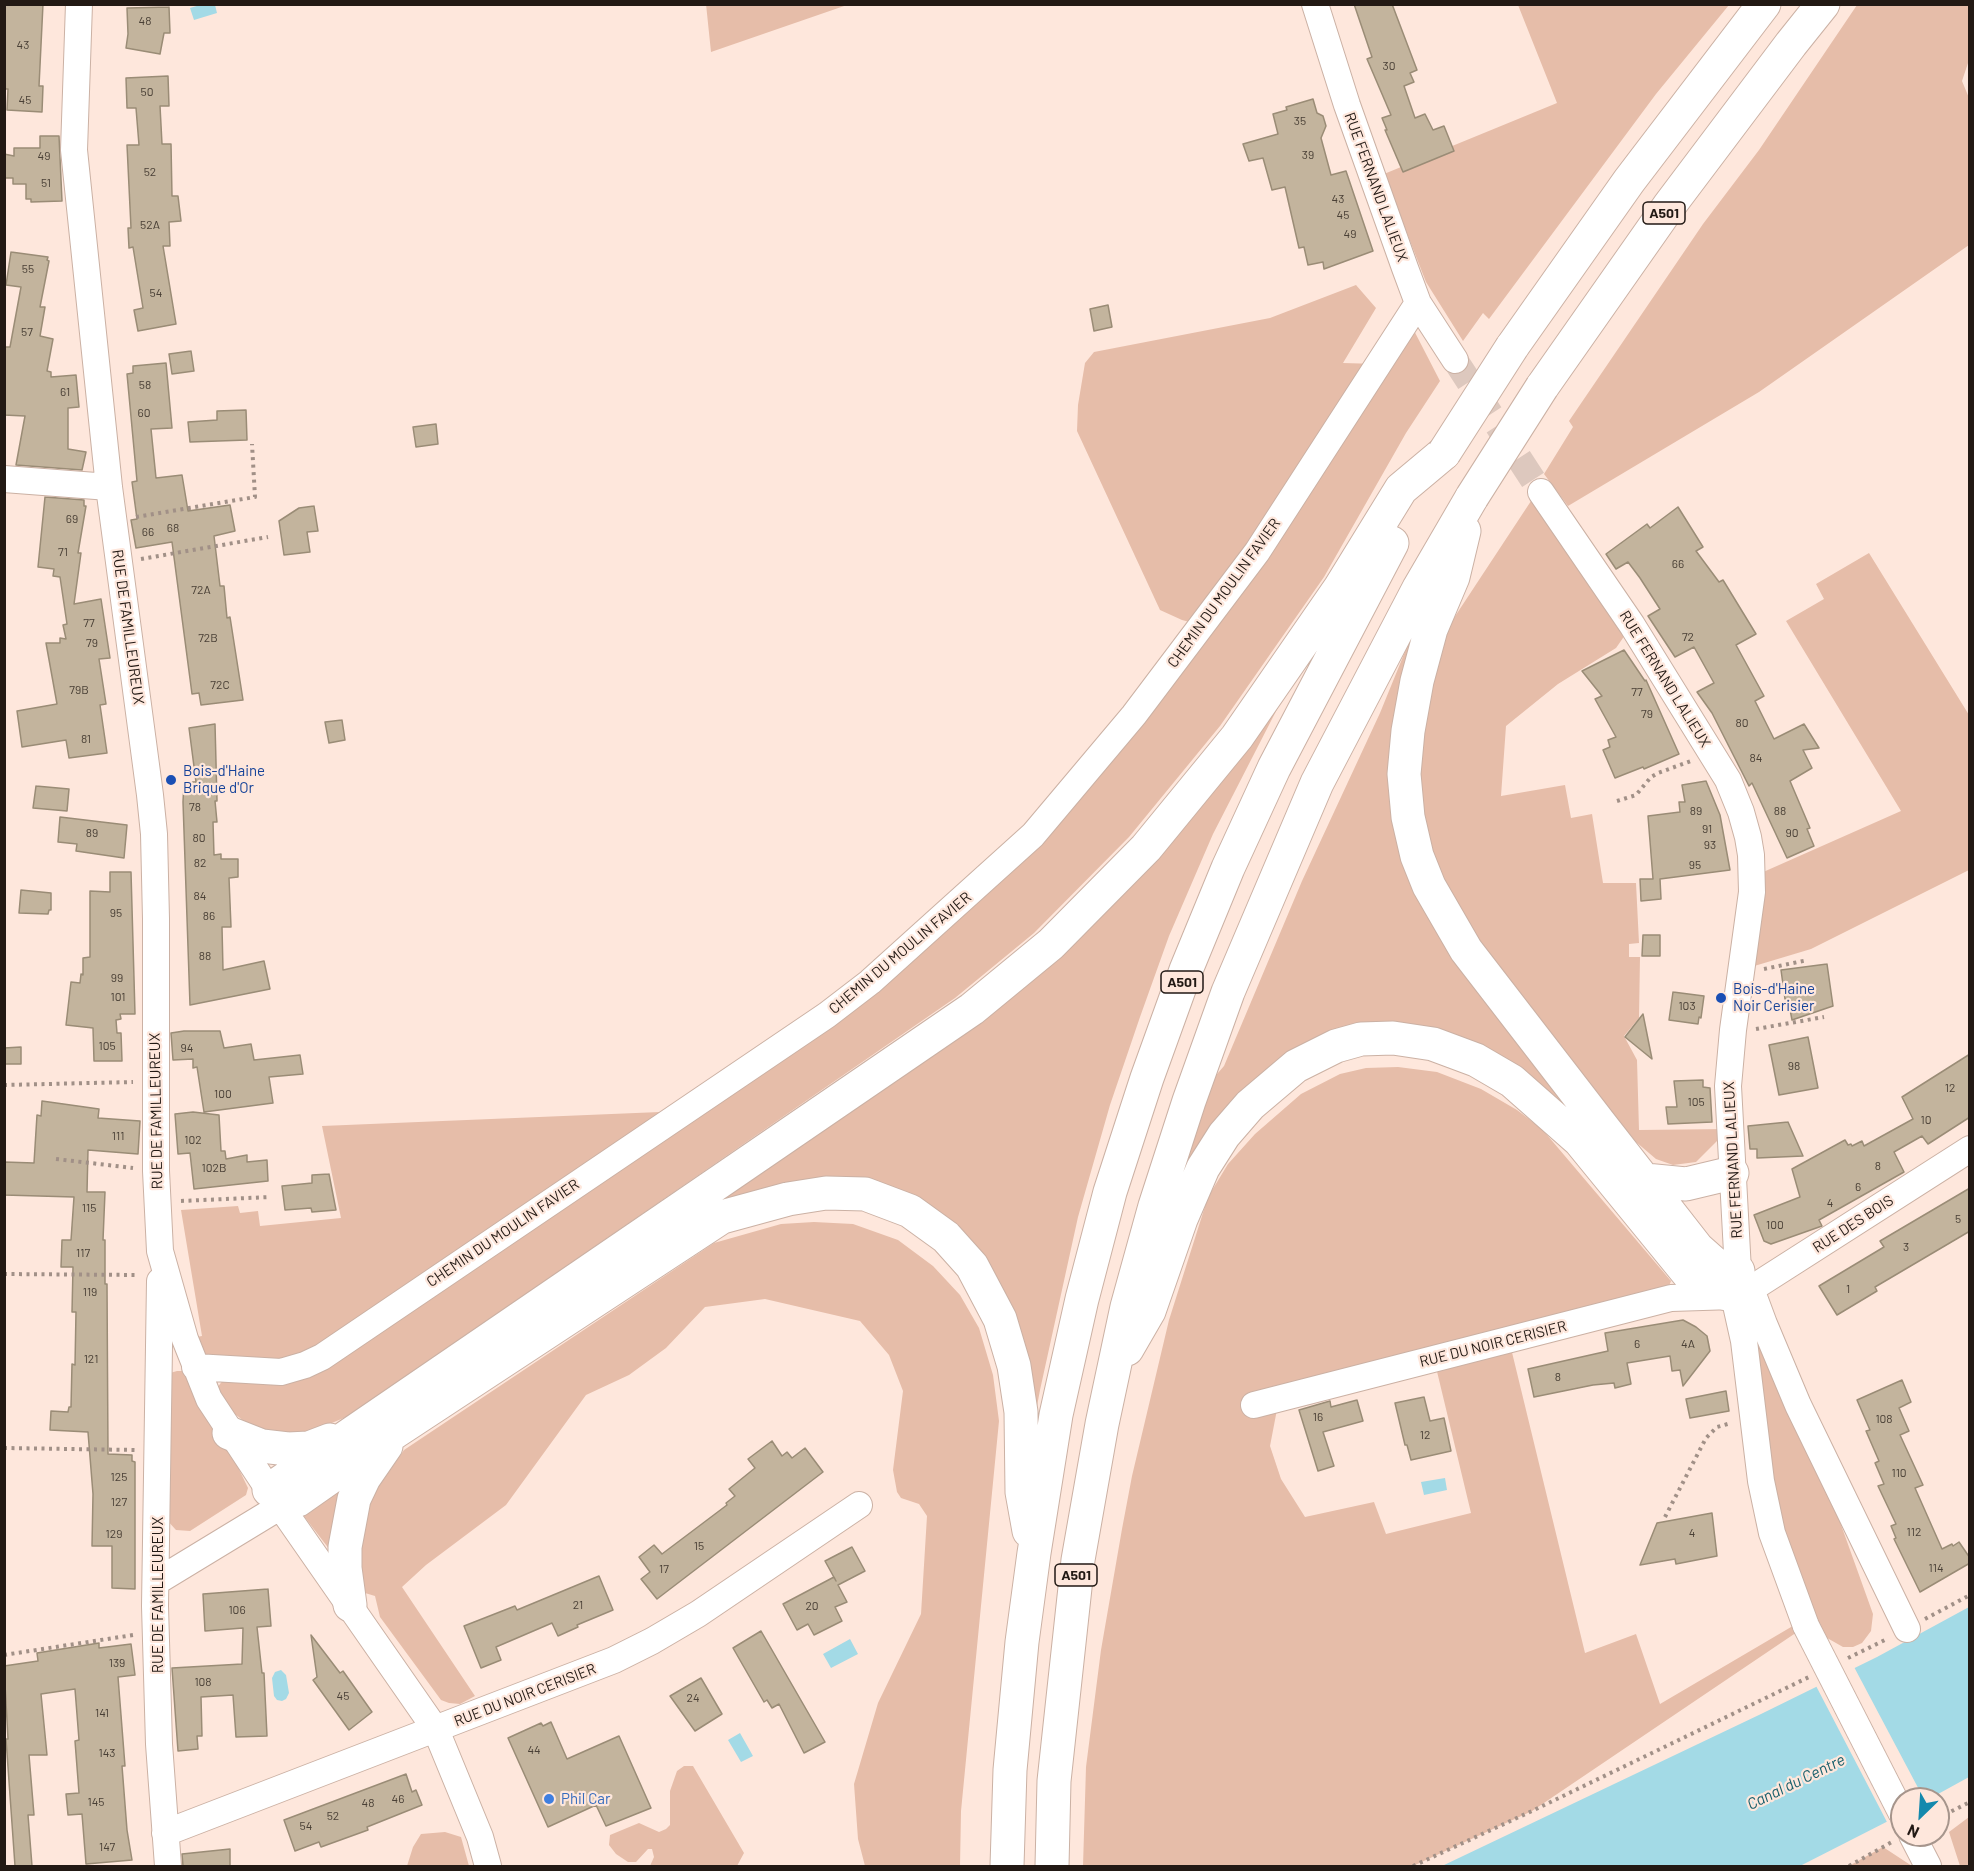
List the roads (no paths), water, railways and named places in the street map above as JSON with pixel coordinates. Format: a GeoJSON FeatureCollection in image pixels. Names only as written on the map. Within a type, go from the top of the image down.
{"type":"FeatureCollection","features":[{"type":"Feature","properties":{"kind":"highway","name":"A501"},"geometry":{"type":"LineString","coordinates":[[1007,1866],[1010,1770],[1023,1642],[1034,1553],[1056,1415],[1082,1299],[1107,1203],[1147,1077],[1186,970],[1228,868],[1274,768],[1381,564],[1444,453],[1512,348],[1629,181],[1764,4]]}},
{"type":"Feature","properties":{"kind":"highway","name":"A501"},"geometry":{"type":"LineString","coordinates":[[1052,1866],[1054,1781],[1078,1560],[1113,1371],[1127,1307],[1155,1206],[1227,992],[1317,783],[1419,588],[1472,497],[1542,387],[1669,206],[1823,4]]}},
{"type":"Feature","properties":{"kind":"highway"},"geometry":{"type":"LineString","coordinates":[[275,1498],[352,1433],[972,1009],[1051,944],[1146,848],[1237,737],[1340,588],[1401,489],[1444,453]]}},
{"type":"Feature","properties":{"kind":"highway"},"geometry":{"type":"LineString","coordinates":[[1472,497],[1453,577],[1428,639],[1407,731],[1404,774],[1408,817],[1417,856],[1429,886],[1466,950],[1705,1257],[1726,1268],[1741,1285]]}},
{"type":"Feature","properties":{"kind":"highway"},"geometry":{"type":"LineString","coordinates":[[1113,1371],[1149,1311],[1181,1219],[1203,1168],[1224,1135],[1250,1105],[1296,1066],[1336,1046],[1361,1039],[1394,1038],[1433,1044],[1476,1060],[1512,1081],[1580,1141],[1691,1277],[1711,1289],[1741,1285]]}},
{"type":"Feature","properties":{"kind":"highway"},"geometry":{"type":"LineString","coordinates":[[1645,1180],[1686,1184],[1732,1173]]}},
{"type":"Feature","properties":{"kind":"highway"},"geometry":{"type":"LineString","coordinates":[[275,1498],[298,1500],[395,1432],[722,1217],[788,1199],[826,1193],[866,1194],[910,1211],[946,1237],[972,1266],[1000,1319],[1016,1377],[1021,1412],[1022,1492],[1034,1553]]}},
{"type":"Feature","properties":{"kind":"highway"},"geometry":{"type":"LineString","coordinates":[[229,1432],[262,1446],[288,1449],[309,1448],[352,1433]]}},
{"type":"Feature","properties":{"kind":"highway"},"geometry":{"type":"LineString","coordinates":[[350,1605],[345,1568],[345,1546],[354,1498],[364,1478],[395,1432]]}},
{"type":"Feature","properties":{"kind":"street","name":"RUE DE FAMILLEUREUX"},"geometry":{"type":"LineString","coordinates":[[79,4],[74,150],[109,487],[154,834],[156,1171],[160,1263],[156,1582],[159,1744],[168,1866]]}},
{"type":"Feature","properties":{"kind":"street","name":"RUE FERNAND LALIEUX"},"geometry":{"type":"LineString","coordinates":[[1315,4],[1347,105],[1419,303],[1455,360]]}},
{"type":"Feature","properties":{"kind":"street","name":"CHEMIN DU MOULIN FAVIER"},"geometry":{"type":"LineString","coordinates":[[195,1367],[280,1372],[305,1365],[322,1357],[827,1015],[870,982],[1033,835],[1134,715],[1257,552],[1419,303]]}},
{"type":"Feature","properties":{"kind":"street"},"geometry":{"type":"LineString","coordinates":[[4,479],[109,487]]}},
{"type":"Feature","properties":{"kind":"street","name":"RUE FERNAND LALIEUX"},"geometry":{"type":"LineString","coordinates":[[1541,492],[1632,625],[1711,754],[1734,794],[1748,837],[1752,892],[1733,1030],[1728,1086],[1744,1341],[1761,1481],[1772,1533],[1806,1626],[1890,1800]]}},
{"type":"Feature","properties":{"kind":"street","name":"RUE DES BOIS"},"geometry":{"type":"LineString","coordinates":[[1741,1285],[1970,1149]]}},
{"type":"Feature","properties":{"kind":"street","name":"RUE DE FAMILLEUREUX"},"geometry":{"type":"LineString","coordinates":[[160,1263],[195,1367],[209,1399],[229,1432],[436,1730],[480,1837],[488,1866]]}},
{"type":"Feature","properties":{"kind":"street","name":"RUE FERNAND LALIEUX"},"geometry":{"type":"LineString","coordinates":[[1741,1285],[1764,1324],[1798,1405],[1907,1629]]}},
{"type":"Feature","properties":{"kind":"street","name":"RUE DU NOIR CERISIER"},"geometry":{"type":"LineString","coordinates":[[1254,1405],[1671,1298],[1741,1285]]}},
{"type":"Feature","properties":{"kind":"street"},"geometry":{"type":"LineString","coordinates":[[156,1582],[275,1498]]}},
{"type":"Feature","properties":{"kind":"street","name":"RUE DU NOIR CERISIER"},"geometry":{"type":"LineString","coordinates":[[165,1833],[614,1660],[698,1614],[859,1505]]}},
{"type":"Feature","properties":{"kind":"street","name":"RUE FERNAND LALIEUX"},"geometry":{"type":"LineString","coordinates":[[1916,1847],[1928,1866]]}},
{"type":"Feature","properties":{"kind":"water"},"geometry":{"type":"Polygon","coordinates":[[[215,5],[217,13],[194,20],[190,8],[215,5]]]}},
{"type":"Feature","properties":{"kind":"water"},"geometry":{"type":"Polygon","coordinates":[[[1445,1478],[1447,1490],[1424,1495],[1421,1482],[1445,1478]]]}},
{"type":"Feature","properties":{"kind":"water","name":"Canal du Centre"},"geometry":{"type":"Polygon","coordinates":[[[1969,1607],[1969,1777],[1950,1787],[1890,1787],[1890,1820],[1800,1866],[1442,1866],[1761,1714],[1877,1657],[1969,1607]]]}},
{"type":"Feature","properties":{"kind":"water"},"geometry":{"type":"Polygon","coordinates":[[[850,1639],[858,1654],[831,1668],[823,1654],[850,1639]]]}},
{"type":"Feature","properties":{"kind":"water"},"geometry":{"type":"Polygon","coordinates":[[[281,1670],[286,1675],[289,1693],[282,1701],[277,1700],[274,1696],[272,1678],[275,1672],[281,1670]]]}},
{"type":"Feature","properties":{"kind":"water"},"geometry":{"type":"Polygon","coordinates":[[[740,1733],[753,1756],[741,1762],[728,1740],[740,1733]]]}},
{"type":"Feature","properties":{"kind":"tunnel"},"geometry":{"type":"LineString","coordinates":[[1455,360],[1541,492]]}},
{"type":"Feature","properties":{"kind":"place","name":"Bois-d'Haine Brique d'Or"},"geometry":{"type":"Point","coordinates":[171,780]}},
{"type":"Feature","properties":{"kind":"place","name":"Bois-d'Haine Noir Cerisier"},"geometry":{"type":"Point","coordinates":[1721,998]}},
{"type":"Feature","properties":{"kind":"place","name":"Phil Car"},"geometry":{"type":"Point","coordinates":[549,1799]}}]}
